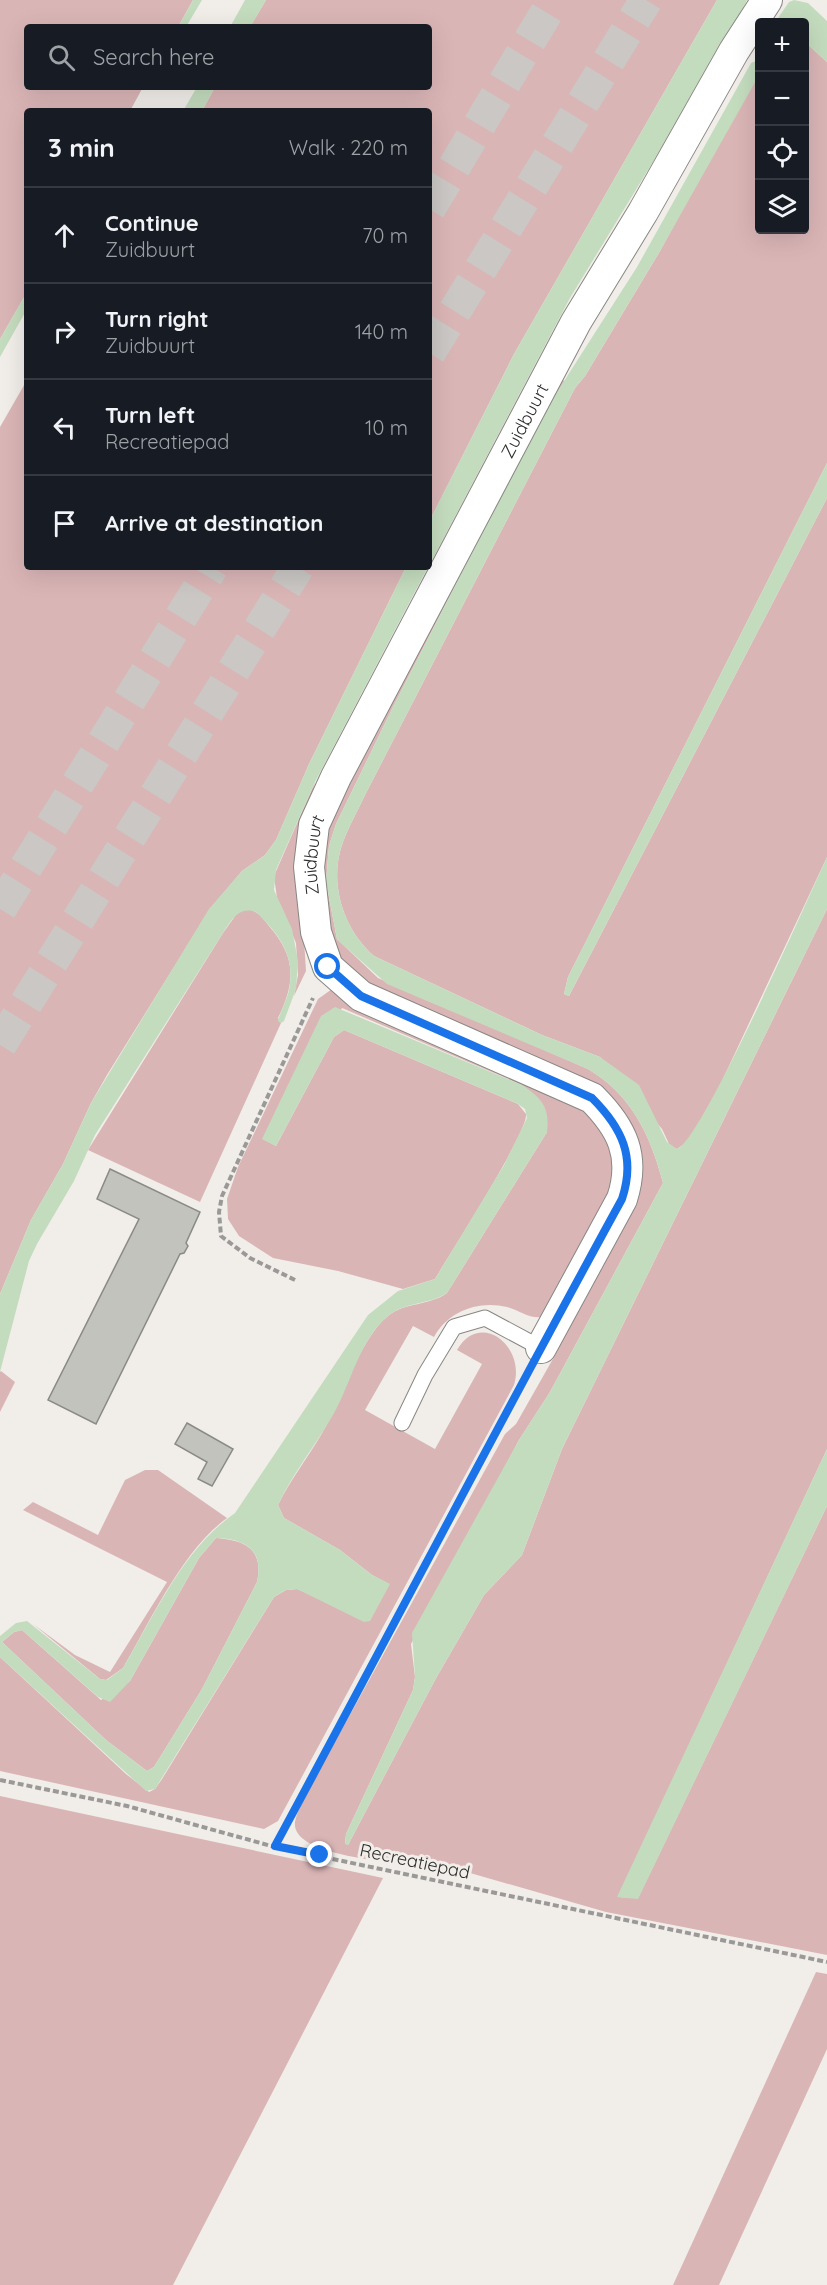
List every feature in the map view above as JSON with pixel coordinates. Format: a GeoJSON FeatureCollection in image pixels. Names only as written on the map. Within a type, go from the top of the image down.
{"type":"FeatureCollection","features":[{"type":"Feature","properties":{"kind":"street","name":"Zuidbuurt"},"geometry":{"type":"LineString","coordinates":[[328,967],[312,908],[309,867],[314,825],[347,756],[576,322],[643,212],[734,51],[767,0]]}},
{"type":"Feature","properties":{"kind":"street"},"geometry":{"type":"LineString","coordinates":[[328,967],[361,996],[592,1098],[609,1115],[622,1136],[628,1160],[628,1180],[622,1199],[540,1348]]}},
{"type":"Feature","properties":{"kind":"lane"},"geometry":{"type":"LineString","coordinates":[[402,1423],[425,1375],[454,1327],[485,1318],[540,1348]]}},
{"type":"Feature","properties":{"kind":"path"},"geometry":{"type":"LineString","coordinates":[[295,1280],[250,1258],[221,1236],[219,1212],[222,1196],[328,967]]}},
{"type":"Feature","properties":{"kind":"path"},"geometry":{"type":"LineString","coordinates":[[275,1846],[490,1448],[540,1348]]}},
{"type":"Feature","properties":{"kind":"path","name":"Recreatiepad"},"geometry":{"type":"LineString","coordinates":[[0,1780],[127,1806],[275,1846],[827,1962]]}},
{"type":"Feature","properties":{"kind":"shaded area"},"geometry":{"type":"Polygon","coordinates":[[[0,0],[193,0],[180,24],[24,24],[24,90],[141,90],[132,108],[24,108],[24,297],[0,339],[0,0]]]}},
{"type":"Feature","properties":{"kind":"shaded area"},"geometry":{"type":"Polygon","coordinates":[[[193,0],[202,0],[188,24],[180,24],[193,0]]]}},
{"type":"Feature","properties":{"kind":"shaded area"},"geometry":{"type":"Polygon","coordinates":[[[245,0],[266,0],[252,24],[232,24],[245,0]]]}},
{"type":"Feature","properties":{"kind":"shaded area"},"geometry":{"type":"Polygon","coordinates":[[[266,0],[717,0],[514,354],[432,516],[432,108],[204,108],[213,90],[432,90],[432,24],[252,24],[266,0]]]}},
{"type":"Feature","properties":{"kind":"shaded area"},"geometry":{"type":"Polygon","coordinates":[[[717,0],[747,0],[729,37],[570,298],[432,560],[432,516],[514,354],[717,0]]]}},
{"type":"Feature","properties":{"kind":"shaded area"},"geometry":{"type":"Polygon","coordinates":[[[794,0],[808,3],[827,21],[827,62],[809,46],[809,18],[778,18],[789,2],[794,0]]]}},
{"type":"Feature","properties":{"kind":"shaded area"},"geometry":{"type":"Polygon","coordinates":[[[809,46],[827,62],[827,463],[568,977],[564,994],[569,996],[827,498],[827,857],[721,1083],[690,1140],[677,1149],[670,1146],[662,1129],[600,1057],[542,1035],[374,956],[363,945],[347,919],[341,904],[337,873],[345,836],[365,795],[575,388],[585,376],[660,251],[755,77],[755,234],[809,234],[809,46]]]}},
{"type":"Feature","properties":{"kind":"shaded area"},"geometry":{"type":"Polygon","coordinates":[[[755,61],[755,82],[660,251],[585,376],[575,388],[365,795],[343,842],[337,873],[338,889],[347,919],[363,945],[374,956],[542,1035],[600,1057],[639,1085],[667,1142],[677,1149],[689,1137],[730,1064],[827,857],[827,909],[562,1449],[522,1555],[484,1595],[435,1680],[348,1845],[345,1844],[346,1834],[413,1690],[415,1677],[412,1633],[519,1440],[550,1392],[663,1183],[652,1149],[637,1118],[616,1091],[603,1079],[588,1069],[387,984],[337,939],[326,882],[329,846],[336,824],[392,709],[543,414],[637,267],[751,63],[755,61]]]}},
{"type":"Feature","properties":{"kind":"shaded area"},"geometry":{"type":"Polygon","coordinates":[[[195,90],[213,90],[204,108],[185,108],[195,90]]]}},
{"type":"Feature","properties":{"kind":"shaded area"},"geometry":{"type":"Polygon","coordinates":[[[24,297],[24,314],[0,357],[0,339],[24,297]]]}},
{"type":"Feature","properties":{"kind":"shaded area"},"geometry":{"type":"Polygon","coordinates":[[[554,379],[566,381],[543,414],[392,709],[336,824],[329,846],[326,882],[337,939],[378,978],[588,1069],[603,1079],[616,1091],[637,1118],[652,1149],[663,1183],[550,1392],[519,1440],[411,1644],[415,1677],[413,1690],[346,1834],[345,1843],[348,1845],[435,1680],[484,1595],[522,1555],[562,1449],[827,909],[827,1449],[618,1897],[638,1898],[827,1506],[827,1955],[606,1912],[404,1854],[391,1863],[334,1852],[305,1840],[297,1832],[295,1822],[314,1780],[505,1434],[516,1424],[558,1350],[558,1340],[634,1195],[627,1124],[375,991],[348,969],[332,944],[318,885],[324,826],[554,379]]]}},
{"type":"Feature","properties":{"kind":"shaded area"},"geometry":{"type":"Polygon","coordinates":[[[24,385],[24,570],[405,570],[309,764],[276,840],[265,855],[242,871],[210,909],[107,1075],[91,1103],[63,1164],[31,1220],[0,1294],[0,427],[24,385]]]}},
{"type":"Feature","properties":{"kind":"shaded area"},"geometry":{"type":"Polygon","coordinates":[[[827,463],[827,498],[569,996],[564,994],[568,977],[827,463]]]}},
{"type":"Feature","properties":{"kind":"shaded area"},"geometry":{"type":"Polygon","coordinates":[[[405,570],[426,570],[315,782],[276,870],[274,890],[292,929],[298,961],[296,989],[284,1021],[281,1023],[278,1021],[288,994],[290,981],[285,948],[273,930],[256,912],[245,911],[236,915],[223,933],[95,1135],[74,1181],[37,1244],[29,1261],[0,1372],[0,1294],[31,1220],[63,1164],[91,1103],[209,909],[242,871],[265,855],[276,840],[309,764],[405,570]]]}},
{"type":"Feature","properties":{"kind":"shaded area"},"geometry":{"type":"Polygon","coordinates":[[[315,782],[306,818],[300,877],[306,971],[294,996],[298,975],[296,943],[277,898],[274,876],[315,782]]]}},
{"type":"Feature","properties":{"kind":"shaded area"},"geometry":{"type":"Polygon","coordinates":[[[247,909],[259,915],[278,937],[288,959],[290,981],[278,1018],[281,1023],[200,1202],[88,1150],[223,933],[238,912],[247,909]]]}},
{"type":"Feature","properties":{"kind":"shaded area"},"geometry":{"type":"Polygon","coordinates":[[[332,989],[572,1098],[612,1139],[616,1185],[543,1317],[529,1316],[507,1307],[486,1305],[456,1314],[447,1320],[434,1337],[413,1326],[365,1410],[435,1449],[482,1364],[457,1350],[467,1338],[477,1333],[488,1333],[499,1338],[513,1357],[516,1371],[514,1385],[278,1821],[264,1829],[0,1771],[0,1657],[126,1774],[149,1792],[155,1789],[162,1779],[274,1597],[286,1590],[297,1589],[370,1620],[389,1584],[372,1575],[340,1550],[284,1518],[278,1505],[321,1435],[368,1339],[388,1316],[402,1308],[433,1300],[447,1293],[547,1132],[522,1085],[342,1008],[263,1139],[276,1146],[334,1037],[344,1030],[518,1104],[526,1114],[524,1125],[471,1221],[435,1279],[403,1289],[338,1271],[273,1258],[239,1236],[228,1219],[227,1199],[238,1167],[318,999],[332,989]]]}},
{"type":"Feature","properties":{"kind":"shaded area"},"geometry":{"type":"Polygon","coordinates":[[[335,1007],[522,1085],[535,1094],[543,1104],[547,1116],[547,1132],[447,1293],[432,1300],[394,1311],[370,1337],[333,1415],[278,1505],[284,1518],[340,1550],[372,1575],[390,1584],[370,1621],[364,1622],[297,1589],[286,1590],[274,1597],[155,1789],[146,1791],[0,1657],[0,1636],[16,1623],[27,1621],[100,1679],[107,1680],[123,1668],[185,1564],[200,1545],[235,1513],[368,1315],[398,1291],[435,1279],[504,1165],[527,1118],[525,1109],[518,1104],[344,1030],[334,1037],[276,1146],[262,1139],[321,1016],[335,1007]],[[216,1538],[199,1558],[130,1681],[110,1702],[98,1697],[22,1630],[14,1632],[2,1642],[106,1740],[147,1771],[154,1767],[202,1689],[257,1582],[258,1562],[255,1554],[244,1544],[216,1538]]]}},
{"type":"Feature","properties":{"kind":"shaded area"},"geometry":{"type":"Polygon","coordinates":[[[0,1372],[15,1382],[0,1412],[0,1372]]]}},
{"type":"Feature","properties":{"kind":"shaded area"},"geometry":{"type":"Polygon","coordinates":[[[827,1449],[827,1506],[638,1899],[617,1897],[827,1449]]]}},
{"type":"Feature","properties":{"kind":"shaded area"},"geometry":{"type":"Polygon","coordinates":[[[145,1470],[158,1470],[227,1518],[211,1532],[182,1567],[123,1668],[106,1680],[100,1679],[33,1624],[75,1655],[110,1672],[167,1582],[23,1510],[33,1502],[98,1535],[125,1480],[145,1470]]]}},
{"type":"Feature","properties":{"kind":"shaded area"},"geometry":{"type":"Polygon","coordinates":[[[216,1538],[236,1541],[250,1549],[258,1562],[257,1582],[202,1689],[154,1767],[147,1771],[106,1740],[2,1642],[14,1632],[22,1630],[101,1700],[130,1681],[199,1558],[216,1538]]]}},
{"type":"Feature","properties":{"kind":"shaded area"},"geometry":{"type":"Polygon","coordinates":[[[0,1796],[383,1878],[173,2285],[0,2285],[0,1796]]]}},
{"type":"Feature","properties":{"kind":"shaded area"},"geometry":{"type":"Polygon","coordinates":[[[816,1972],[827,1974],[827,2049],[719,2285],[673,2285],[816,1972]]]}},
{"type":"Feature","properties":{"kind":"building"},"geometry":{"type":"Polygon","coordinates":[[[110,1169],[200,1212],[186,1243],[188,1246],[184,1253],[180,1254],[96,1424],[48,1400],[139,1219],[97,1199],[110,1169]]]}},
{"type":"Feature","properties":{"kind":"building"},"geometry":{"type":"Polygon","coordinates":[[[187,1423],[233,1449],[212,1486],[198,1479],[207,1462],[175,1444],[187,1423]]]}},
{"type":"Feature","properties":{"kind":"tunnel"},"geometry":{"type":"LineString","coordinates":[[432,204],[554,0]]}},
{"type":"Feature","properties":{"kind":"tunnel"},"geometry":{"type":"LineString","coordinates":[[432,348],[646,0]]}},
{"type":"Feature","properties":{"kind":"tunnel"},"geometry":{"type":"LineString","coordinates":[[0,909],[210,570]]}},
{"type":"Feature","properties":{"kind":"tunnel"},"geometry":{"type":"LineString","coordinates":[[0,1045],[296,570]]}},
{"type":"Feature","properties":{"kind":"route"},"geometry":{"type":"LineString","coordinates":[[320,1855],[275,1846],[495,1437],[540,1348],[622,1199],[628,1180],[628,1160],[622,1136],[609,1115],[592,1098],[361,996],[328,967]]}}]}
